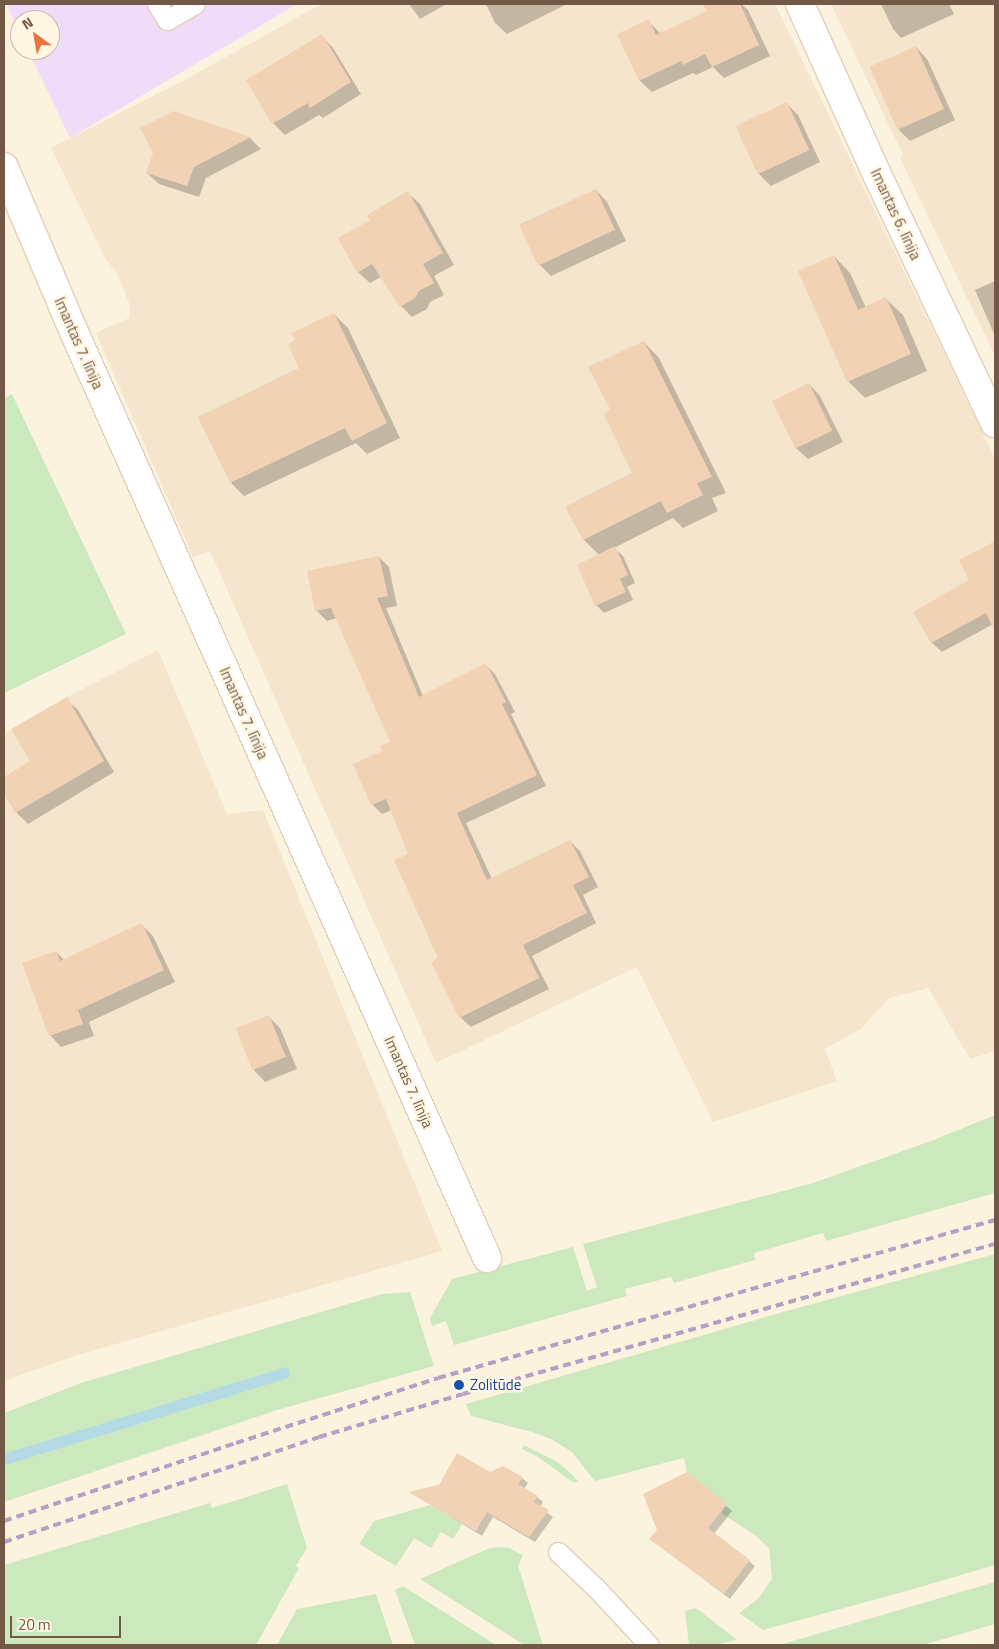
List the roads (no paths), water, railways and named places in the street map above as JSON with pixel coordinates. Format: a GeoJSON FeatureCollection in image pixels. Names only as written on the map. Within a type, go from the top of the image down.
{"type":"FeatureCollection","features":[{"type":"Feature","properties":{"kind":"street","name":"Imantas 6. līnija"},"geometry":{"type":"LineString","coordinates":[[800,4],[881,183],[995,423]]}},
{"type":"Feature","properties":{"kind":"street","name":"Imantas 7. līnija"},"geometry":{"type":"LineString","coordinates":[[4,167],[82,349],[487,1258]]}},
{"type":"Feature","properties":{"kind":"lane"},"geometry":{"type":"LineString","coordinates":[[158,4],[167,20],[195,4]]}},
{"type":"Feature","properties":{"kind":"lane"},"geometry":{"type":"LineString","coordinates":[[558,1552],[596,1588],[649,1645]]}},
{"type":"Feature","properties":{"kind":"waterway"},"geometry":{"type":"LineString","coordinates":[[4,1459],[284,1373]]}},
{"type":"Feature","properties":{"kind":"railway"},"geometry":{"type":"LineString","coordinates":[[4,1521],[438,1378],[995,1220]]}},
{"type":"Feature","properties":{"kind":"railway"},"geometry":{"type":"LineString","coordinates":[[4,1542],[319,1437],[463,1394],[995,1244]]}},
{"type":"Feature","properties":{"kind":"place","name":"Zolitūde"},"geometry":{"type":"Point","coordinates":[459,1385]}}]}
